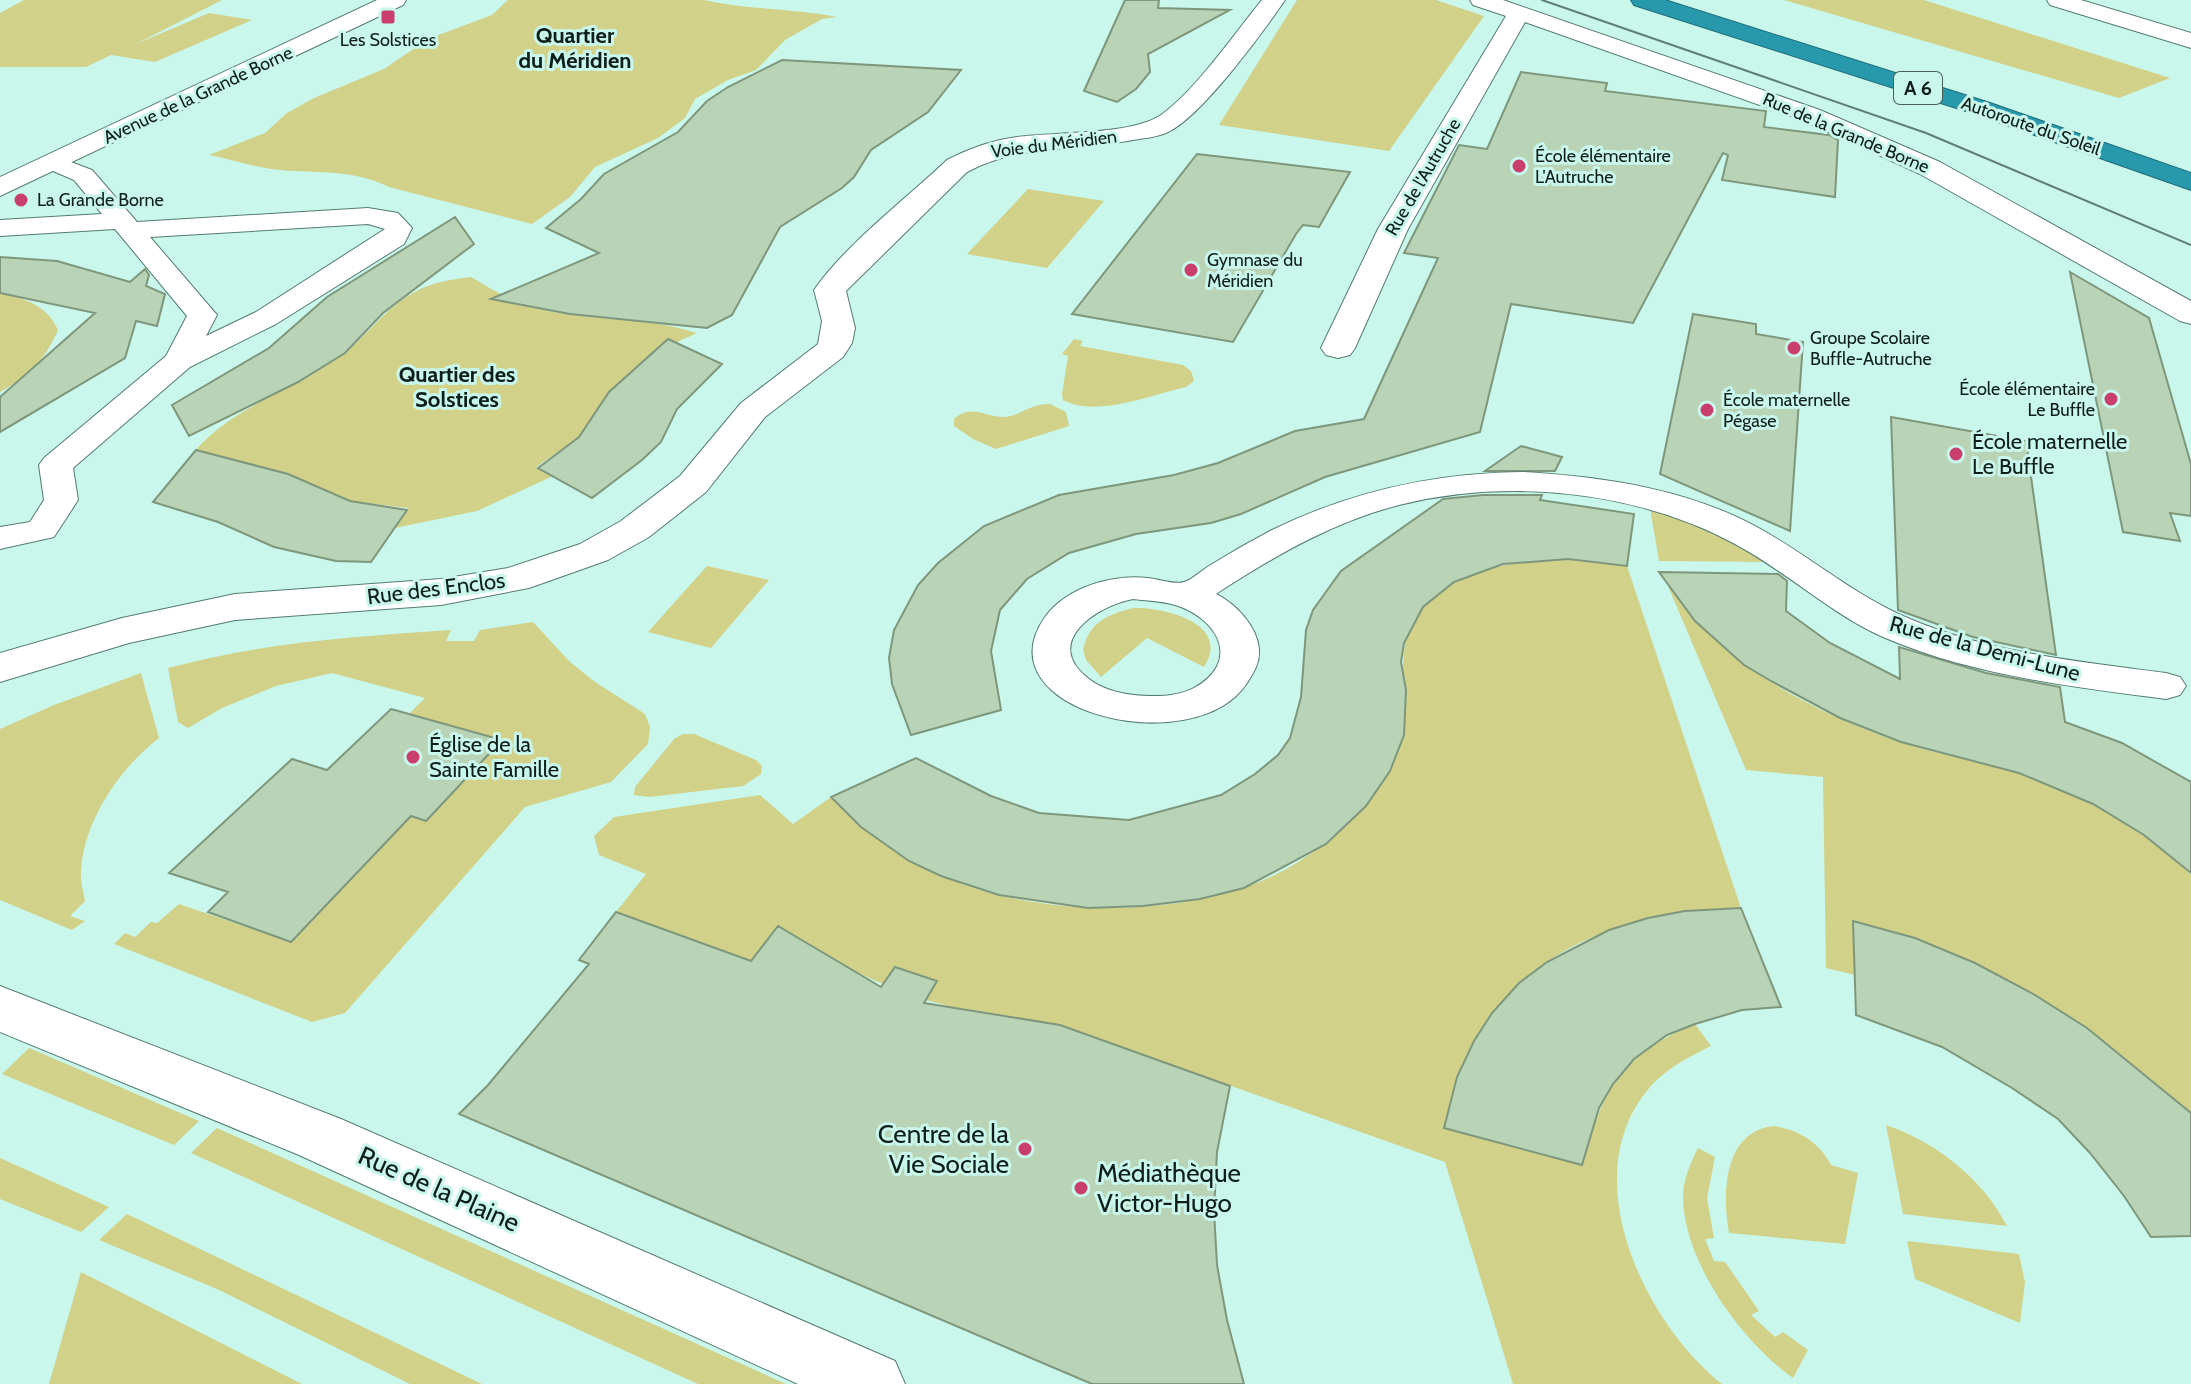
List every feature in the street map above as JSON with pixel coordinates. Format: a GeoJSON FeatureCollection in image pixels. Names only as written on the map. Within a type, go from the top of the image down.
{"type":"FeatureCollection","features":[{"type":"Feature","properties":{"kind":"highway","name":"Autoroute du Soleil"},"geometry":{"type":"LineString","coordinates":[[1642,0],[1981,108],[2191,182]]}},
{"type":"Feature","properties":{"kind":"highway","name":"Autoroute du Soleil"},"geometry":{"type":"LineString","coordinates":[[1712,0],[2045,105]]}},
{"type":"Feature","properties":{"kind":"street","name":"Avenue de la Grande Borne"},"geometry":{"type":"LineString","coordinates":[[0,188],[395,0]]}},
{"type":"Feature","properties":{"kind":"street","name":"Voie du Méridien"},"geometry":{"type":"LineString","coordinates":[[830,290],[942,178],[976,156],[1014,145],[1133,134],[1171,120],[1274,0]]}},
{"type":"Feature","properties":{"kind":"street","name":"Rue de la Grande Borne"},"geometry":{"type":"LineString","coordinates":[[1481,0],[1811,115],[1930,168],[2191,314]]}},
{"type":"Feature","properties":{"kind":"street"},"geometry":{"type":"LineString","coordinates":[[2058,0],[2191,41]]}},
{"type":"Feature","properties":{"kind":"street","name":"Rue de l'Autruche"},"geometry":{"type":"LineString","coordinates":[[1338,348],[1393,229],[1519,13]]}},
{"type":"Feature","properties":{"kind":"street"},"geometry":{"type":"LineString","coordinates":[[55,163],[83,175],[202,315],[179,361]]}},
{"type":"Feature","properties":{"kind":"street"},"geometry":{"type":"LineString","coordinates":[[0,228],[368,216],[389,219],[399,228],[394,238],[266,318],[179,361],[56,465],[61,500],[42,530],[0,538]]}},
{"type":"Feature","properties":{"kind":"street","name":"Rue des Enclos"},"geometry":{"type":"LineString","coordinates":[[0,668],[122,631],[235,607],[441,592],[515,579],[594,552],[635,529],[684,491],[713,462],[753,410],[831,350],[838,340],[840,329],[830,290]]}},
{"type":"Feature","properties":{"kind":"street","name":"Rue de la Demi-Lune"},"geometry":{"type":"LineString","coordinates":[[1189,596],[1242,560],[1388,497],[1446,487],[1489,484],[1568,486],[1641,497],[1699,514],[1748,536],[1813,582],[1859,610],[1901,630],[2068,674],[2166,686]]}},
{"type":"Feature","properties":{"kind":"street"},"geometry":{"type":"LineString","coordinates":[[1133,588],[1162,589],[1189,596],[1214,608],[1232,626],[1240,646],[1238,667],[1223,686],[1200,701],[1169,710],[1135,710],[1102,704],[1076,690],[1059,674],[1051,655],[1053,635],[1063,618],[1081,603],[1105,593],[1133,588]]}},
{"type":"Feature","properties":{"kind":"street","name":"Rue de la Plaine"},"geometry":{"type":"LineString","coordinates":[[0,1008],[320,1137],[872,1384]]}},
{"type":"Feature","properties":{"kind":"shaded area"},"geometry":{"type":"Polygon","coordinates":[[[24,0],[222,0],[136,44],[209,13],[252,20],[155,62],[111,55],[86,67],[0,67],[0,13],[24,0]]]}},
{"type":"Feature","properties":{"kind":"shaded area"},"geometry":{"type":"Polygon","coordinates":[[[508,0],[704,0],[837,17],[822,19],[785,40],[756,70],[728,80],[695,99],[685,118],[658,138],[595,167],[570,197],[532,224],[361,177],[271,169],[209,155],[265,133],[287,113],[314,98],[384,69],[428,39],[492,15],[508,0]]]}},
{"type":"Feature","properties":{"kind":"shaded area"},"geometry":{"type":"Polygon","coordinates":[[[1297,0],[1436,0],[1484,16],[1389,151],[1219,125],[1297,0]]]}},
{"type":"Feature","properties":{"kind":"shaded area"},"geometry":{"type":"Polygon","coordinates":[[[1784,0],[1924,0],[2170,78],[2119,98],[1784,0]]]}},
{"type":"Feature","properties":{"kind":"shaded area"},"geometry":{"type":"Polygon","coordinates":[[[1028,189],[1104,201],[1047,268],[967,254],[1028,189]]]}},
{"type":"Feature","properties":{"kind":"shaded area"},"geometry":{"type":"Polygon","coordinates":[[[471,277],[512,299],[547,311],[676,327],[697,333],[675,343],[609,392],[579,437],[536,467],[553,476],[477,511],[395,528],[408,508],[350,501],[269,469],[188,459],[204,441],[242,412],[344,353],[402,300],[434,284],[471,277]]]}},
{"type":"Feature","properties":{"kind":"shaded area"},"geometry":{"type":"Polygon","coordinates":[[[0,293],[35,304],[48,315],[58,330],[35,366],[0,392],[0,293]]]}},
{"type":"Feature","properties":{"kind":"shaded area"},"geometry":{"type":"Polygon","coordinates":[[[1074,339],[1083,341],[1080,346],[1183,365],[1191,371],[1194,381],[1186,387],[1124,403],[1091,407],[1076,405],[1063,400],[1062,394],[1068,356],[1062,354],[1074,339]]]}},
{"type":"Feature","properties":{"kind":"shaded area"},"geometry":{"type":"Polygon","coordinates":[[[1050,404],[1066,412],[1069,426],[996,449],[954,426],[954,419],[967,412],[1005,417],[1050,404]]]}},
{"type":"Feature","properties":{"kind":"shaded area"},"geometry":{"type":"Polygon","coordinates":[[[1650,508],[1716,528],[1768,562],[1659,561],[1650,508]]]}},
{"type":"Feature","properties":{"kind":"shaded area"},"geometry":{"type":"Polygon","coordinates":[[[1568,559],[1627,566],[1741,908],[1662,917],[1625,926],[1555,956],[1525,979],[1497,1007],[1474,1041],[1460,1072],[1444,1127],[1582,1164],[1598,1115],[1618,1078],[1648,1049],[1695,1024],[1711,1046],[1660,1077],[1646,1092],[1626,1127],[1618,1166],[1619,1207],[1629,1248],[1646,1288],[1668,1325],[1694,1358],[1722,1384],[1513,1384],[1445,1162],[1060,1025],[963,1010],[926,1000],[936,981],[895,967],[883,984],[856,972],[779,926],[751,961],[616,912],[646,874],[599,855],[594,836],[614,817],[760,795],[793,824],[834,795],[871,833],[916,864],[967,886],[1022,900],[1080,907],[1137,907],[1191,901],[1264,880],[1325,843],[1359,811],[1387,774],[1398,752],[1403,731],[1405,645],[1411,626],[1423,607],[1454,582],[1490,568],[1568,559]]]}},
{"type":"Feature","properties":{"kind":"shaded area"},"geometry":{"type":"Polygon","coordinates":[[[707,566],[769,580],[711,648],[648,632],[707,566]]]}},
{"type":"Feature","properties":{"kind":"shaded area"},"geometry":{"type":"Polygon","coordinates":[[[1662,572],[1687,611],[1718,642],[1791,694],[1845,721],[1900,742],[2019,773],[2066,791],[2132,827],[2191,875],[2191,1113],[2128,1061],[2062,1014],[1992,973],[1918,939],[1853,921],[1855,975],[1826,968],[1823,777],[1746,770],[1662,572]]]}},
{"type":"Feature","properties":{"kind":"shaded area"},"geometry":{"type":"Polygon","coordinates":[[[1133,608],[1176,615],[1202,629],[1209,639],[1210,652],[1204,667],[1147,638],[1101,677],[1086,660],[1083,650],[1086,640],[1100,621],[1133,608]]]}},
{"type":"Feature","properties":{"kind":"shaded area"},"geometry":{"type":"Polygon","coordinates":[[[533,622],[570,662],[645,714],[650,727],[648,744],[611,782],[525,807],[345,1013],[312,1022],[114,944],[125,933],[135,937],[151,922],[157,923],[179,904],[291,942],[411,816],[426,821],[501,741],[409,714],[425,698],[332,673],[276,686],[222,708],[188,728],[178,722],[168,668],[274,646],[343,638],[451,630],[446,641],[474,641],[480,630],[533,622]]]}},
{"type":"Feature","properties":{"kind":"shaded area"},"geometry":{"type":"Polygon","coordinates":[[[141,673],[159,738],[118,779],[89,832],[81,869],[85,901],[70,916],[85,921],[72,930],[0,900],[0,729],[141,673]]]}},
{"type":"Feature","properties":{"kind":"shaded area"},"geometry":{"type":"Polygon","coordinates":[[[683,734],[694,734],[756,760],[762,766],[761,774],[743,786],[649,797],[634,795],[635,787],[674,739],[683,734]]]}},
{"type":"Feature","properties":{"kind":"shaded area"},"geometry":{"type":"Polygon","coordinates":[[[29,1048],[199,1121],[174,1145],[2,1074],[29,1048]]]}},
{"type":"Feature","properties":{"kind":"shaded area"},"geometry":{"type":"Polygon","coordinates":[[[1886,1125],[1922,1141],[1956,1164],[1985,1192],[2007,1226],[1903,1214],[1886,1125]]]}},
{"type":"Feature","properties":{"kind":"shaded area"},"geometry":{"type":"Polygon","coordinates":[[[1774,1126],[1807,1138],[1820,1149],[1831,1165],[1858,1173],[1845,1244],[1729,1233],[1727,1184],[1736,1152],[1744,1139],[1757,1130],[1774,1126]]]}},
{"type":"Feature","properties":{"kind":"shaded area"},"geometry":{"type":"Polygon","coordinates":[[[217,1128],[786,1384],[698,1384],[191,1153],[217,1128]]]}},
{"type":"Feature","properties":{"kind":"shaded area"},"geometry":{"type":"Polygon","coordinates":[[[1698,1148],[1715,1157],[1707,1198],[1714,1238],[1705,1239],[1714,1261],[1725,1262],[1759,1311],[1751,1315],[1775,1337],[1783,1332],[1808,1350],[1793,1378],[1773,1362],[1735,1321],[1718,1297],[1692,1245],[1683,1194],[1686,1176],[1698,1148]]]}},
{"type":"Feature","properties":{"kind":"shaded area"},"geometry":{"type":"Polygon","coordinates":[[[0,1158],[109,1207],[81,1232],[0,1199],[0,1158]]]}},
{"type":"Feature","properties":{"kind":"shaded area"},"geometry":{"type":"Polygon","coordinates":[[[127,1214],[482,1384],[410,1384],[217,1289],[99,1240],[127,1214]]]}},
{"type":"Feature","properties":{"kind":"shaded area"},"geometry":{"type":"Polygon","coordinates":[[[1907,1241],[2019,1254],[2025,1282],[2020,1323],[1915,1279],[1907,1241]]]}},
{"type":"Feature","properties":{"kind":"shaded area"},"geometry":{"type":"Polygon","coordinates":[[[81,1272],[302,1384],[49,1384],[81,1272]]]}},
{"type":"Feature","properties":{"kind":"building"},"geometry":{"type":"Polygon","coordinates":[[[1125,0],[1159,0],[1158,8],[1230,10],[1148,54],[1150,72],[1136,89],[1117,102],[1084,91],[1125,0]]]}},
{"type":"Feature","properties":{"kind":"building"},"geometry":{"type":"Polygon","coordinates":[[[782,60],[961,70],[928,112],[871,150],[854,177],[842,188],[780,227],[732,315],[707,328],[570,314],[491,299],[599,253],[546,228],[581,199],[604,174],[678,132],[707,101],[728,87],[782,60]]]}},
{"type":"Feature","properties":{"kind":"building"},"geometry":{"type":"Polygon","coordinates":[[[1521,72],[1607,83],[1605,91],[1766,111],[1764,127],[1829,135],[1838,140],[1835,197],[1722,180],[1728,155],[1723,153],[1633,323],[1511,304],[1480,432],[1325,477],[1241,514],[1211,523],[1136,534],[1069,553],[1027,579],[1000,610],[991,651],[1001,710],[911,735],[892,684],[889,658],[894,630],[918,585],[938,563],[984,526],[1059,495],[1174,475],[1218,463],[1295,431],[1364,419],[1438,258],[1404,253],[1459,145],[1487,149],[1521,72]]]}},
{"type":"Feature","properties":{"kind":"building","name":"Gymnase du Méridien"},"geometry":{"type":"Polygon","coordinates":[[[1197,154],[1350,172],[1319,227],[1303,225],[1296,234],[1233,342],[1072,314],[1197,154]]]}},
{"type":"Feature","properties":{"kind":"building"},"geometry":{"type":"Polygon","coordinates":[[[455,217],[474,244],[383,313],[345,353],[298,382],[189,436],[172,405],[269,348],[327,297],[455,217]]]}},
{"type":"Feature","properties":{"kind":"building"},"geometry":{"type":"Polygon","coordinates":[[[0,257],[57,261],[130,282],[145,269],[149,275],[146,286],[165,294],[157,326],[136,321],[125,358],[0,432],[0,397],[95,313],[0,293],[0,257]]]}},
{"type":"Feature","properties":{"kind":"building"},"geometry":{"type":"Polygon","coordinates":[[[2070,272],[2149,318],[2191,464],[2191,516],[2170,513],[2180,541],[2123,532],[2070,272]]]}},
{"type":"Feature","properties":{"kind":"building"},"geometry":{"type":"Polygon","coordinates":[[[1693,314],[1756,324],[1756,334],[1803,342],[1790,531],[1660,474],[1693,314]]]}},
{"type":"Feature","properties":{"kind":"building"},"geometry":{"type":"Polygon","coordinates":[[[668,339],[722,364],[677,409],[661,442],[592,498],[538,468],[579,437],[609,392],[668,339]]]}},
{"type":"Feature","properties":{"kind":"building"},"geometry":{"type":"Polygon","coordinates":[[[1891,417],[2026,441],[2056,655],[1973,637],[1898,610],[1891,417]]]}},
{"type":"Feature","properties":{"kind":"building"},"geometry":{"type":"Polygon","coordinates":[[[1521,446],[1562,457],[1555,471],[1485,471],[1521,446]]]}},
{"type":"Feature","properties":{"kind":"building"},"geometry":{"type":"Polygon","coordinates":[[[196,450],[288,474],[350,501],[407,510],[371,562],[336,561],[274,547],[218,522],[153,502],[196,450]]]}},
{"type":"Feature","properties":{"kind":"building"},"geometry":{"type":"Polygon","coordinates":[[[1542,495],[1540,500],[1634,514],[1627,566],[1568,559],[1503,564],[1454,582],[1423,607],[1404,643],[1401,662],[1406,690],[1404,735],[1390,771],[1366,806],[1326,844],[1244,888],[1200,899],[1143,906],[1088,908],[999,895],[941,876],[909,861],[861,827],[831,797],[916,758],[991,796],[1039,813],[1129,820],[1221,795],[1278,755],[1290,738],[1301,697],[1306,630],[1313,610],[1341,571],[1443,499],[1542,495]]]}},
{"type":"Feature","properties":{"kind":"building"},"geometry":{"type":"Polygon","coordinates":[[[1659,572],[1778,574],[1787,581],[1786,611],[1830,643],[1900,679],[1899,647],[1986,673],[2060,687],[2065,722],[2122,743],[2191,782],[2191,873],[2144,835],[2093,804],[2019,773],[1901,742],[1840,718],[1771,681],[1744,665],[1695,621],[1659,572]]]}},
{"type":"Feature","properties":{"kind":"building"},"geometry":{"type":"Polygon","coordinates":[[[391,709],[502,740],[426,821],[411,816],[291,942],[208,912],[228,892],[169,873],[292,759],[327,770],[391,709]]]}},
{"type":"Feature","properties":{"kind":"building"},"geometry":{"type":"Polygon","coordinates":[[[1741,908],[1781,1007],[1742,1010],[1695,1024],[1667,1035],[1634,1059],[1613,1084],[1599,1108],[1582,1165],[1444,1128],[1457,1077],[1474,1041],[1492,1013],[1519,983],[1547,962],[1609,930],[1648,918],[1685,911],[1741,908]]]}},
{"type":"Feature","properties":{"kind":"building","name":"Centre de la Vie Sociale"},"geometry":{"type":"Polygon","coordinates":[[[616,912],[751,961],[778,926],[881,987],[895,967],[937,981],[924,1003],[1060,1025],[1230,1086],[1217,1152],[1214,1211],[1217,1265],[1227,1320],[1244,1384],[1092,1384],[459,1114],[488,1085],[589,964],[579,960],[616,912]]]}},
{"type":"Feature","properties":{"kind":"building"},"geometry":{"type":"Polygon","coordinates":[[[1853,921],[1915,938],[1975,963],[2035,995],[2087,1028],[2191,1113],[2191,1236],[2151,1237],[2090,1153],[2058,1119],[2012,1088],[1942,1047],[1856,1015],[1853,921]]]}},
{"type":"Feature","properties":{"kind":"tram line"},"geometry":{"type":"LineString","coordinates":[[1542,0],[1926,133],[2191,245]]}},
{"type":"Feature","properties":{"kind":"place","name":"Les Solstices"},"geometry":{"type":"Point","coordinates":[388,17]}},
{"type":"Feature","properties":{"kind":"place","name":"École élémentaire L'Autruche"},"geometry":{"type":"Point","coordinates":[1519,166]}},
{"type":"Feature","properties":{"kind":"place","name":"La Grande Borne"},"geometry":{"type":"Point","coordinates":[21,200]}},
{"type":"Feature","properties":{"kind":"place","name":"Gymnase du Méridien"},"geometry":{"type":"Point","coordinates":[1191,270]}},
{"type":"Feature","properties":{"kind":"place","name":"Groupe Scolaire Buffle-Autruche"},"geometry":{"type":"Point","coordinates":[1794,348]}},
{"type":"Feature","properties":{"kind":"place","name":"École élémentaire Le Buffle"},"geometry":{"type":"Point","coordinates":[2111,399]}},
{"type":"Feature","properties":{"kind":"place","name":"École maternelle Pégase"},"geometry":{"type":"Point","coordinates":[1707,410]}},
{"type":"Feature","properties":{"kind":"place","name":"École maternelle Le Buffle"},"geometry":{"type":"Point","coordinates":[1956,454]}},
{"type":"Feature","properties":{"kind":"place","name":"Église de la Sainte Famille"},"geometry":{"type":"Point","coordinates":[413,757]}},
{"type":"Feature","properties":{"kind":"place","name":"Centre de la Vie Sociale"},"geometry":{"type":"Point","coordinates":[1025,1149]}},
{"type":"Feature","properties":{"kind":"place","name":"Médiathèque Victor-Hugo"},"geometry":{"type":"Point","coordinates":[1081,1188]}},
{"type":"Feature","properties":{"kind":"district","name":"Quartier du Méridien"},"geometry":{"type":"Point","coordinates":[575,48]}},
{"type":"Feature","properties":{"kind":"district","name":"Quartier des Solstices"},"geometry":{"type":"Point","coordinates":[457,386]}}]}
